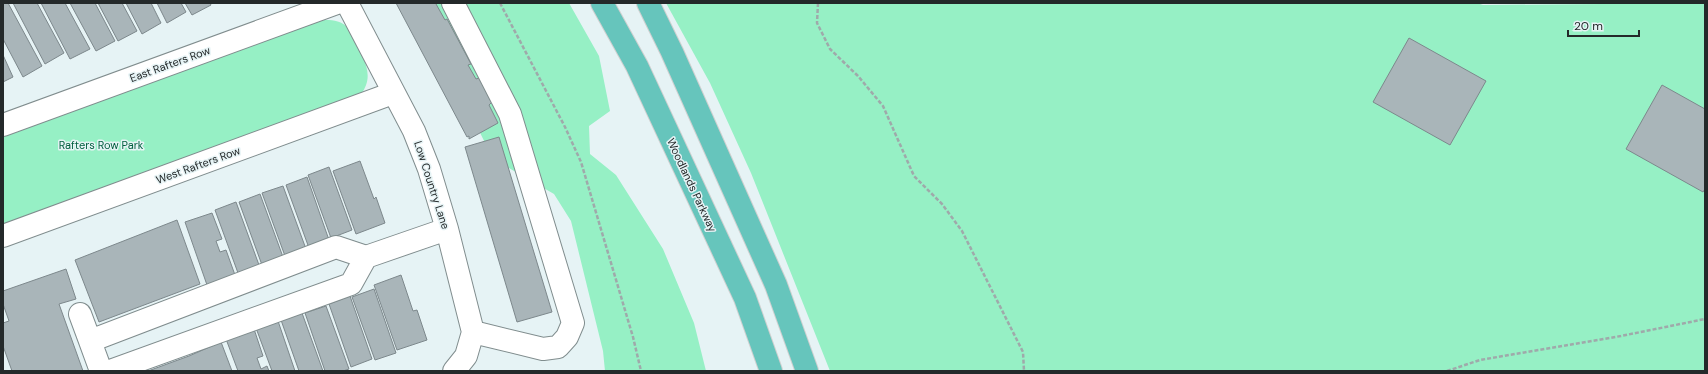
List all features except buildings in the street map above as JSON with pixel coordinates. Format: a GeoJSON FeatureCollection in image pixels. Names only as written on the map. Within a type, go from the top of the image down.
{"type":"FeatureCollection","features":[{"type":"Feature","properties":{"kind":"main road","name":"Woodlands Parkway"},"geometry":{"type":"LineString","coordinates":[[602,3],[637,66],[741,291],[771,371]]}},
{"type":"Feature","properties":{"kind":"main road"},"geometry":{"type":"LineString","coordinates":[[648,3],[672,52],[776,285],[807,371]]}},
{"type":"Feature","properties":{"kind":"street","name":"East Rafters Row"},"geometry":{"type":"LineString","coordinates":[[3,125],[337,3]]}},
{"type":"Feature","properties":{"kind":"street","name":"Low Country Lane"},"geometry":{"type":"LineString","coordinates":[[347,3],[414,131],[429,169],[447,229],[473,332]]}},
{"type":"Feature","properties":{"kind":"street"},"geometry":{"type":"LineString","coordinates":[[453,3],[510,114],[573,323],[567,337],[558,347],[543,349],[473,332],[460,364]]}},
{"type":"Feature","properties":{"kind":"street","name":"West Rafters Row"},"geometry":{"type":"LineString","coordinates":[[3,236],[393,93]]}},
{"type":"Feature","properties":{"kind":"street"},"geometry":{"type":"LineString","coordinates":[[90,341],[336,247],[366,257],[447,229]]}},
{"type":"Feature","properties":{"kind":"street"},"geometry":{"type":"LineString","coordinates":[[110,371],[351,284],[366,257]]}},
{"type":"Feature","properties":{"kind":"street"},"geometry":{"type":"LineString","coordinates":[[80,314],[101,371]]}},
{"type":"Feature","properties":{"kind":"path"},"geometry":{"type":"LineString","coordinates":[[500,3],[565,127],[581,162],[634,337],[641,371]]}},
{"type":"Feature","properties":{"kind":"path"},"geometry":{"type":"LineString","coordinates":[[818,3],[817,23],[830,49],[858,76],[883,106],[914,176],[942,204],[962,232],[1023,352],[1024,371]]}},
{"type":"Feature","properties":{"kind":"path"},"geometry":{"type":"LineString","coordinates":[[1447,371],[1480,360],[1621,336],[1705,319]]}},
{"type":"Feature","properties":{"kind":"green space"},"geometry":{"type":"Polygon","coordinates":[[[416,3],[569,3],[599,56],[610,111],[589,126],[590,154],[616,175],[663,249],[694,323],[706,371],[605,371],[603,351],[571,221],[554,194],[493,159],[416,3]]]}},
{"type":"Feature","properties":{"kind":"green space"},"geometry":{"type":"Polygon","coordinates":[[[666,3],[1477,3],[1483,5],[1705,3],[1705,371],[830,371],[751,173],[710,83],[666,3]]]}},
{"type":"Feature","properties":{"kind":"green space","name":"Rafters Row Park"},"geometry":{"type":"Polygon","coordinates":[[[323,20],[338,21],[349,29],[367,68],[367,81],[361,94],[3,225],[3,135],[323,20]]]}}]}
